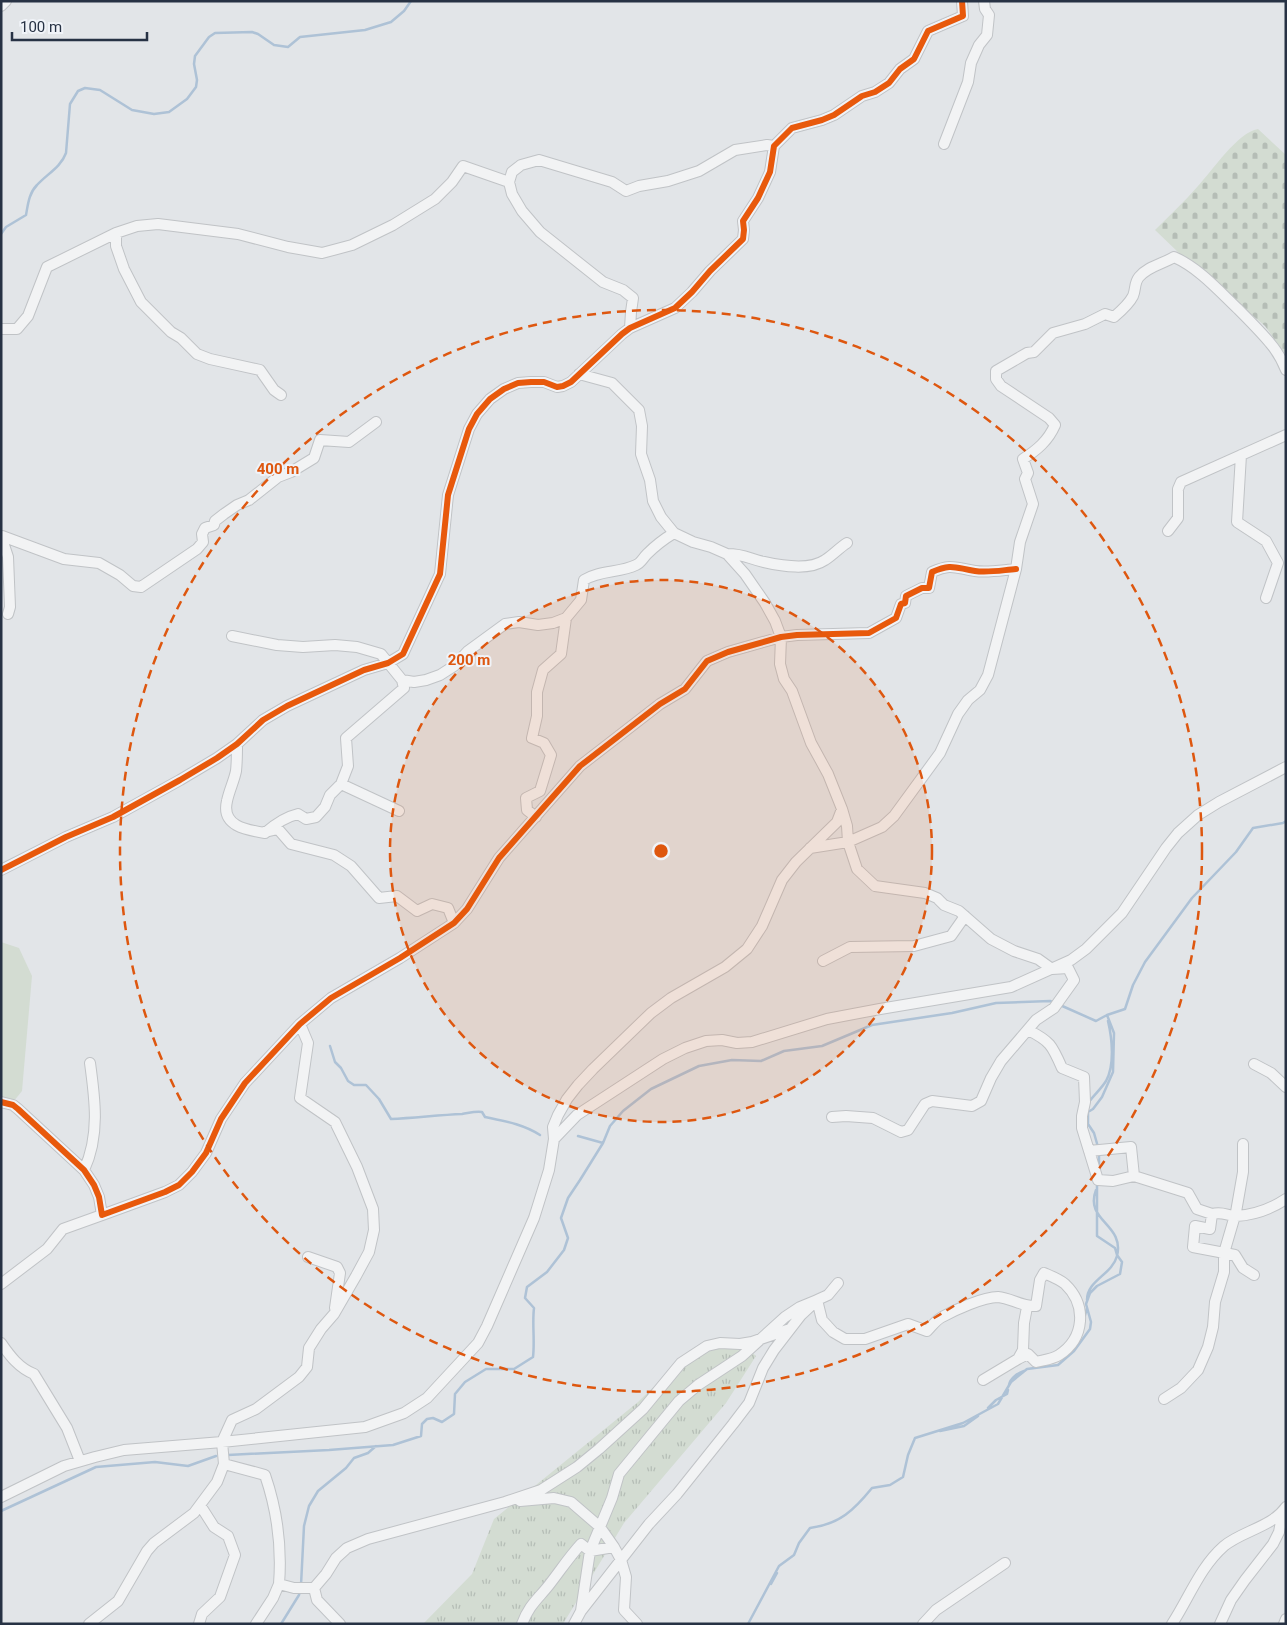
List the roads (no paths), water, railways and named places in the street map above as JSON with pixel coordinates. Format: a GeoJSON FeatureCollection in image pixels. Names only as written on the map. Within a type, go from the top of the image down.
{"type":"FeatureCollection","features":[{"type":"Feature","properties":{"kind":"street"},"geometry":{"type":"LineString","coordinates":[[1,6],[6,1]]}},
{"type":"Feature","properties":{"kind":"street"},"geometry":{"type":"LineString","coordinates":[[1,870],[66,836],[113,817],[217,758],[237,744],[263,720],[287,706],[364,670],[388,664],[403,654],[440,574],[448,495],[469,429],[477,414],[490,399],[504,389],[518,383],[544,382],[563,386],[571,382],[630,328],[675,308],[743,239],[742,221],[758,198],[770,172],[774,146],[792,128],[834,115],[862,96],[875,92],[889,83],[900,68],[914,58],[928,31],[963,16],[962,1]]}},
{"type":"Feature","properties":{"kind":"street"},"geometry":{"type":"LineString","coordinates":[[944,144],[968,82],[972,63],[979,46],[987,34],[988,15],[984,1]]}},
{"type":"Feature","properties":{"kind":"street"},"geometry":{"type":"LineString","coordinates":[[630,328],[633,298],[623,290],[603,282],[540,232],[522,211],[512,194],[509,182],[512,172],[521,165],[539,160],[612,182],[626,191],[640,186],[668,181],[699,170],[735,150],[768,145],[774,146]]}},
{"type":"Feature","properties":{"kind":"street"},"geometry":{"type":"LineString","coordinates":[[1,329],[17,328],[28,316],[46,267],[116,233],[137,226],[158,224],[238,234],[288,247],[322,253],[352,245],[402,220],[435,199],[452,182],[463,166],[509,182]]}},
{"type":"Feature","properties":{"kind":"street"},"geometry":{"type":"LineString","coordinates":[[116,233],[116,246],[124,269],[141,302],[171,332],[181,338],[197,354],[210,359],[260,370],[274,390],[280,395]]}},
{"type":"Feature","properties":{"kind":"street"},"geometry":{"type":"LineString","coordinates":[[810,848],[848,842],[882,827],[894,816],[940,752],[958,714],[968,700],[980,690],[988,675],[1016,569],[1020,542],[1033,504],[1025,479],[1028,473],[1023,459],[1040,448],[1051,434],[1054,425],[1049,418],[1001,386],[996,379],[996,371],[1028,353],[1034,352],[1053,333],[1085,324],[1105,314],[1114,317],[1130,301],[1138,278],[1148,269],[1174,258],[1184,262],[1215,287],[1251,322],[1271,343],[1286,370]]}},
{"type":"Feature","properties":{"kind":"street"},"geometry":{"type":"LineString","coordinates":[[579,374],[612,383],[639,410],[642,426],[641,454],[650,480],[653,500],[661,517],[674,532],[693,542],[727,554],[741,554],[762,562],[794,567],[824,561],[846,543]]}},
{"type":"Feature","properties":{"kind":"street"},"geometry":{"type":"LineString","coordinates":[[1,536],[64,559],[99,562],[133,586],[141,588],[197,549],[203,542],[202,534],[205,528],[214,525],[215,521],[224,514],[237,505],[249,500],[278,477],[292,472],[314,458],[320,440],[349,442],[376,422]]}},
{"type":"Feature","properties":{"kind":"street"},"geometry":{"type":"LineString","coordinates":[[1168,532],[1178,518],[1178,489],[1181,482],[1286,435]]}},
{"type":"Feature","properties":{"kind":"street"},"geometry":{"type":"LineString","coordinates":[[1242,455],[1238,522],[1266,541],[1278,563],[1266,598]]}},
{"type":"Feature","properties":{"kind":"street"},"geometry":{"type":"LineString","coordinates":[[402,680],[420,681],[440,675],[454,666],[468,651],[505,624],[519,622],[538,625],[553,623],[566,618],[581,600],[584,580],[593,575],[639,565],[656,545],[674,532]]}},
{"type":"Feature","properties":{"kind":"street"},"geometry":{"type":"LineString","coordinates":[[1,536],[8,557],[10,607],[8,614]]}},
{"type":"Feature","properties":{"kind":"street"},"geometry":{"type":"LineString","coordinates":[[727,554],[745,574],[775,621],[781,637],[780,664],[784,679],[792,691],[811,744],[828,774],[842,809],[847,826],[848,842],[857,869],[875,886],[925,893],[937,898],[944,905],[959,911],[991,939],[1014,951],[1038,959],[1052,969],[1068,968],[1074,980],[1057,1003],[1036,1020],[1001,1061],[981,1101],[972,1106],[932,1101],[925,1104],[908,1130],[901,1132],[873,1118],[832,1117]]}},
{"type":"Feature","properties":{"kind":"street"},"geometry":{"type":"LineString","coordinates":[[1,1284],[47,1249],[63,1229],[165,1192],[179,1185],[192,1172],[206,1153],[221,1119],[245,1083],[300,1024],[331,998],[400,958],[454,923],[467,909],[499,858],[580,766],[660,704],[685,689],[707,661],[728,652],[781,637],[869,632],[896,618],[901,604],[905,603],[906,596],[922,588],[929,588],[932,572],[944,566],[976,571],[1016,569]]}},
{"type":"Feature","properties":{"kind":"street"},"geometry":{"type":"LineString","coordinates":[[536,817],[527,810],[526,798],[540,791],[551,755],[544,743],[532,738],[537,716],[537,692],[543,670],[561,654],[566,618]]}},
{"type":"Feature","properties":{"kind":"street"},"geometry":{"type":"LineString","coordinates":[[232,636],[277,645],[357,647],[381,654],[402,680],[404,688],[346,738],[348,766],[341,784],[330,795],[325,807],[316,817],[306,819],[298,814],[292,815],[277,822],[264,833]]}},
{"type":"Feature","properties":{"kind":"street"},"geometry":{"type":"LineString","coordinates":[[237,744],[236,771],[226,803],[227,814],[233,824],[247,830],[264,833],[278,829],[291,844],[334,855],[351,866],[379,898],[397,896],[417,911],[432,904],[448,908],[454,923]]}},
{"type":"Feature","properties":{"kind":"street"},"geometry":{"type":"LineString","coordinates":[[554,1139],[577,1115],[663,1059],[685,1048],[714,1040],[737,1043],[752,1042],[827,1019],[880,1008],[1011,987],[1071,960],[1086,949],[1122,912],[1172,840],[1198,815],[1286,767]]}},
{"type":"Feature","properties":{"kind":"street"},"geometry":{"type":"LineString","coordinates":[[341,784],[399,811]]}},
{"type":"Feature","properties":{"kind":"street"},"geometry":{"type":"LineString","coordinates":[[1,1497],[64,1466],[124,1450],[365,1427],[404,1413],[427,1398],[478,1343],[488,1326],[534,1218],[549,1170],[554,1139],[553,1127],[558,1115],[578,1085],[651,1013],[670,998],[725,967],[747,949],[762,926],[782,880],[796,862],[837,822],[842,809]]}},
{"type":"Feature","properties":{"kind":"street"},"geometry":{"type":"LineString","coordinates":[[823,961],[850,947],[914,946],[951,936],[965,916]]}},
{"type":"Feature","properties":{"kind":"street"},"geometry":{"type":"LineString","coordinates":[[89,1624],[118,1601],[142,1558],[154,1544],[194,1513],[217,1482],[224,1464],[222,1442],[232,1420],[256,1409],[299,1377],[307,1367],[309,1348],[321,1329],[334,1314],[369,1252],[374,1230],[373,1209],[357,1167],[335,1122],[300,1098],[308,1043],[300,1024]]}},
{"type":"Feature","properties":{"kind":"street"},"geometry":{"type":"LineString","coordinates":[[1028,1030],[1048,1042],[1062,1068],[1084,1077],[1085,1102],[1082,1128],[1098,1180],[1113,1181],[1134,1176],[1188,1193],[1196,1209],[1212,1214],[1220,1212],[1235,1216],[1266,1211],[1286,1199]]}},
{"type":"Feature","properties":{"kind":"street"},"geometry":{"type":"LineString","coordinates":[[84,1170],[91,1155],[96,1106],[90,1063]]}},
{"type":"Feature","properties":{"kind":"street"},"geometry":{"type":"LineString","coordinates":[[1254,1064],[1272,1073],[1286,1087]]}},
{"type":"Feature","properties":{"kind":"street"},"geometry":{"type":"LineString","coordinates":[[1,1102],[13,1105],[18,1109],[84,1170],[99,1197],[102,1215]]}},
{"type":"Feature","properties":{"kind":"street"},"geometry":{"type":"LineString","coordinates":[[1164,1398],[1181,1388],[1198,1370],[1208,1348],[1214,1327],[1214,1302],[1224,1272],[1224,1252],[1235,1216],[1243,1172],[1243,1144]]}},
{"type":"Feature","properties":{"kind":"street"},"geometry":{"type":"LineString","coordinates":[[1089,1151],[1130,1148],[1134,1176]]}},
{"type":"Feature","properties":{"kind":"street"},"geometry":{"type":"LineString","coordinates":[[1212,1214],[1210,1229],[1195,1226],[1193,1247],[1235,1255],[1243,1268],[1254,1275]]}},
{"type":"Feature","properties":{"kind":"street"},"geometry":{"type":"LineString","coordinates":[[308,1257],[337,1268],[340,1273],[334,1314]]}},
{"type":"Feature","properties":{"kind":"street"},"geometry":{"type":"LineString","coordinates":[[817,1300],[822,1320],[833,1332],[845,1339],[865,1339],[908,1324],[927,1331],[940,1318],[986,1298],[1012,1300],[1028,1307],[1036,1306],[1040,1280],[1044,1273],[1066,1285],[1077,1301],[1081,1316],[1079,1332],[1071,1344],[1058,1356],[1036,1362],[1028,1354],[984,1380]]}},
{"type":"Feature","properties":{"kind":"street"},"geometry":{"type":"LineString","coordinates":[[581,1610],[590,1551],[612,1498],[619,1474],[673,1408],[698,1384],[742,1356],[785,1317],[800,1307],[828,1295],[838,1283]]}},
{"type":"Feature","properties":{"kind":"street"},"geometry":{"type":"LineString","coordinates":[[574,1624],[581,1610],[649,1524],[677,1494],[733,1424],[748,1403],[763,1368],[774,1350],[801,1315],[817,1300]]}},
{"type":"Feature","properties":{"kind":"street"},"geometry":{"type":"LineString","coordinates":[[1018,1359],[1023,1350],[1024,1323],[1028,1307]]}},
{"type":"Feature","properties":{"kind":"street"},"geometry":{"type":"LineString","coordinates":[[312,1589],[326,1574],[336,1558],[347,1548],[405,1528],[505,1502],[541,1490],[577,1467],[599,1449],[638,1414],[681,1363],[707,1346],[720,1343],[740,1344],[752,1342],[790,1329]]}},
{"type":"Feature","properties":{"kind":"street"},"geometry":{"type":"LineString","coordinates":[[1,1343],[25,1370],[34,1374],[67,1428],[80,1461]]}},
{"type":"Feature","properties":{"kind":"street"},"geometry":{"type":"LineString","coordinates":[[224,1464],[265,1474],[270,1490],[279,1536],[281,1559],[279,1584],[273,1598],[256,1624]]}},
{"type":"Feature","properties":{"kind":"street"},"geometry":{"type":"LineString","coordinates":[[505,1502],[554,1498],[571,1502],[600,1527],[621,1560],[626,1577],[624,1610],[637,1624]]}},
{"type":"Feature","properties":{"kind":"street"},"geometry":{"type":"LineString","coordinates":[[199,1624],[202,1614],[220,1597],[235,1556],[228,1536],[214,1527],[200,1505]]}},
{"type":"Feature","properties":{"kind":"street"},"geometry":{"type":"LineString","coordinates":[[1172,1624],[1205,1568],[1216,1554],[1225,1545],[1242,1534],[1271,1520],[1284,1509]]}},
{"type":"Feature","properties":{"kind":"street"},"geometry":{"type":"LineString","coordinates":[[1220,1624],[1231,1600],[1244,1580],[1273,1544],[1280,1532],[1284,1509]]}},
{"type":"Feature","properties":{"kind":"street"},"geometry":{"type":"LineString","coordinates":[[522,1624],[532,1603],[549,1585],[564,1563],[581,1544],[590,1551],[614,1547]]}},
{"type":"Feature","properties":{"kind":"street"},"geometry":{"type":"LineString","coordinates":[[923,1624],[936,1610],[1004,1563]]}},
{"type":"Feature","properties":{"kind":"street"},"geometry":{"type":"LineString","coordinates":[[279,1584],[294,1588],[312,1589]]}},
{"type":"Feature","properties":{"kind":"street"},"geometry":{"type":"LineString","coordinates":[[312,1589],[317,1600],[340,1624]]}},
{"type":"Feature","properties":{"kind":"street"},"geometry":{"type":"LineString","coordinates":[[1284,1624],[1286,1619]]}},
{"type":"Feature","properties":{"kind":"waterway"},"geometry":{"type":"LineString","coordinates":[[1,234],[6,227],[26,215],[29,199],[34,188],[64,158],[70,104],[78,91],[85,88],[100,90],[132,110],[154,114],[169,112],[187,99],[196,87],[195,56],[209,37],[215,33],[252,32],[274,45],[288,47],[300,37],[365,30],[391,22],[404,11],[411,1]]}},
{"type":"Feature","properties":{"kind":"waterway"},"geometry":{"type":"LineString","coordinates":[[1060,1005],[1096,1021],[1125,1009],[1133,985],[1145,962],[1192,898],[1236,852],[1253,828],[1286,821]]}},
{"type":"Feature","properties":{"kind":"waterway"},"geometry":{"type":"LineString","coordinates":[[228,1455],[393,1445],[421,1436],[422,1424],[427,1419],[433,1418],[442,1422],[454,1414],[455,1394],[465,1382],[486,1369],[514,1369],[533,1357],[534,1308],[525,1298],[527,1287],[547,1272],[564,1250],[568,1238],[561,1218],[568,1198],[603,1143],[610,1126],[623,1111],[651,1089],[699,1066],[732,1060],[761,1061],[784,1051],[822,1046],[872,1025],[952,1013],[996,1003],[1050,1001],[1055,1003]]}},
{"type":"Feature","properties":{"kind":"waterway"},"geometry":{"type":"LineString","coordinates":[[1098,1147],[1094,1133],[1088,1124],[1088,1112],[1093,1109],[1102,1097],[1113,1072],[1114,1033],[1107,1015]]}},
{"type":"Feature","properties":{"kind":"waterway"},"geometry":{"type":"LineString","coordinates":[[1088,1103],[1106,1081],[1111,1067],[1111,1035],[1108,1021]]}},
{"type":"Feature","properties":{"kind":"waterway"},"geometry":{"type":"LineString","coordinates":[[330,1046],[335,1062],[341,1068],[348,1081],[354,1085],[366,1085],[379,1099],[391,1119],[482,1112],[485,1117],[520,1126],[540,1135]]}},
{"type":"Feature","properties":{"kind":"waterway"},"geometry":{"type":"LineString","coordinates":[[578,1136],[603,1143]]}},
{"type":"Feature","properties":{"kind":"waterway"},"geometry":{"type":"LineString","coordinates":[[1099,1153],[1099,1167]]}},
{"type":"Feature","properties":{"kind":"waterway"},"geometry":{"type":"LineString","coordinates":[[748,1624],[779,1566],[794,1555],[799,1543],[810,1528],[830,1523],[846,1515],[872,1488],[890,1485],[903,1477],[908,1455],[915,1438],[963,1423],[998,1404],[1011,1382],[1027,1369],[1058,1365],[1074,1351],[1090,1329],[1091,1322],[1086,1304],[1090,1293],[1097,1286],[1120,1274],[1122,1262],[1115,1248],[1097,1236],[1097,1183]]}},
{"type":"Feature","properties":{"kind":"waterway"},"geometry":{"type":"LineString","coordinates":[[1087,1300],[1091,1287],[1114,1263],[1118,1245],[1111,1229],[1095,1209],[1096,1190]]}},
{"type":"Feature","properties":{"kind":"waterway"},"geometry":{"type":"LineString","coordinates":[[1084,1319],[1087,1308]]}},
{"type":"Feature","properties":{"kind":"waterway"},"geometry":{"type":"LineString","coordinates":[[1009,1385],[1015,1376],[1024,1371]]}},
{"type":"Feature","properties":{"kind":"waterway"},"geometry":{"type":"LineString","coordinates":[[988,1408],[996,1400],[1007,1394],[1008,1390]]}},
{"type":"Feature","properties":{"kind":"waterway"},"geometry":{"type":"LineString","coordinates":[[940,1431],[964,1426],[978,1416]]}},
{"type":"Feature","properties":{"kind":"waterway"},"geometry":{"type":"LineString","coordinates":[[301,1585],[304,1526],[309,1506],[318,1491],[346,1468],[354,1458],[368,1453],[376,1446]]}},
{"type":"Feature","properties":{"kind":"waterway"},"geometry":{"type":"LineString","coordinates":[[1,1511],[96,1467],[155,1462],[188,1466],[216,1456]]}},
{"type":"Feature","properties":{"kind":"waterway"},"geometry":{"type":"LineString","coordinates":[[771,1584],[777,1573]]}},
{"type":"Feature","properties":{"kind":"waterway"},"geometry":{"type":"LineString","coordinates":[[281,1624],[300,1591]]}}]}
